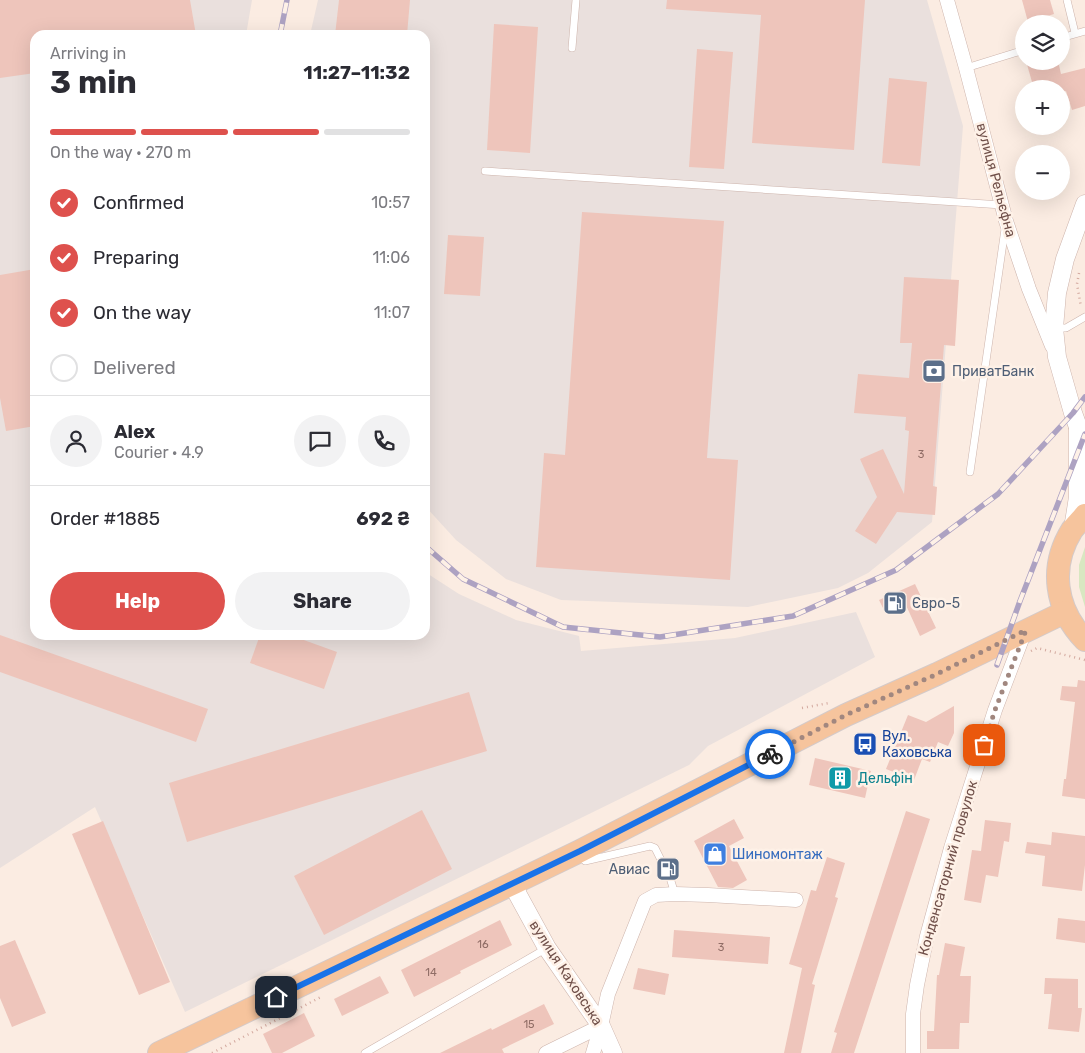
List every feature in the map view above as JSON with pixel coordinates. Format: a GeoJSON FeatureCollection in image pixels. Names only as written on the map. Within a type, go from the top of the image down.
{"type":"FeatureCollection","features":[{"type":"Feature","properties":{"kind":"main road"},"geometry":{"type":"LineString","coordinates":[[1079,522],[1063,548],[1058,569],[1059,591],[1065,612],[1075,629],[1085,640]]}},
{"type":"Feature","properties":{"kind":"main road"},"geometry":{"type":"LineString","coordinates":[[159,1053],[516,889],[580,851],[846,715],[937,674],[1065,612]]}},
{"type":"Feature","properties":{"kind":"street","name":"вулиця Рельєфна"},"geometry":{"type":"LineString","coordinates":[[947,0],[1006,222],[1029,289],[1057,357],[1081,431],[1078,497],[1079,522]]}},
{"type":"Feature","properties":{"kind":"street","name":"вулиця Рельєфна"},"geometry":{"type":"LineString","coordinates":[[1057,357],[1054,328],[1057,293],[1065,259],[1085,204]]}},
{"type":"Feature","properties":{"kind":"street","name":"Конденсаторний провулок"},"geometry":{"type":"LineString","coordinates":[[913,1053],[913,1014],[927,936],[957,830],[995,710],[1026,630]]}},
{"type":"Feature","properties":{"kind":"street","name":"вулиця Каховська"},"geometry":{"type":"LineString","coordinates":[[516,889],[547,948],[601,1026],[613,1053]]}},
{"type":"Feature","properties":{"kind":"street"},"geometry":{"type":"LineString","coordinates":[[592,1053],[601,1026],[608,994],[645,901],[656,895],[675,894],[796,900]]}},
{"type":"Feature","properties":{"kind":"street"},"geometry":{"type":"LineString","coordinates":[[546,1053],[601,1026]]}},
{"type":"Feature","properties":{"kind":"lane"},"geometry":{"type":"LineString","coordinates":[[572,48],[576,0]]}},
{"type":"Feature","properties":{"kind":"lane"},"geometry":{"type":"LineString","coordinates":[[1067,0],[1075,33]]}},
{"type":"Feature","properties":{"kind":"lane"},"geometry":{"type":"LineString","coordinates":[[1070,35],[1085,31]]}},
{"type":"Feature","properties":{"kind":"lane"},"geometry":{"type":"LineString","coordinates":[[966,68],[1015,53]]}},
{"type":"Feature","properties":{"kind":"lane"},"geometry":{"type":"LineString","coordinates":[[485,171],[1002,204]]}},
{"type":"Feature","properties":{"kind":"lane"},"geometry":{"type":"LineString","coordinates":[[970,472],[1006,222]]}},
{"type":"Feature","properties":{"kind":"lane"},"geometry":{"type":"LineString","coordinates":[[1054,328],[1066,328],[1084,317]]}},
{"type":"Feature","properties":{"kind":"lane"},"geometry":{"type":"LineString","coordinates":[[580,851],[585,861],[644,846],[655,848],[670,878],[675,894]]}},
{"type":"Feature","properties":{"kind":"lane"},"geometry":{"type":"LineString","coordinates":[[365,1053],[547,948]]}},
{"type":"Feature","properties":{"kind":"path"},"geometry":{"type":"LineString","coordinates":[[1080,266],[1077,284],[1084,317]]}},
{"type":"Feature","properties":{"kind":"path"},"geometry":{"type":"LineString","coordinates":[[1016,658],[1037,648],[1085,660]]}},
{"type":"Feature","properties":{"kind":"path"},"geometry":{"type":"LineString","coordinates":[[802,708],[830,702]]}},
{"type":"Feature","properties":{"kind":"shaded area"},"geometry":{"type":"Polygon","coordinates":[[[0,0],[252,0],[247,30],[30,30],[30,640],[430,640],[430,575],[459,594],[516,620],[579,636],[581,651],[735,638],[856,612],[875,657],[708,746],[689,765],[185,1012],[95,807],[0,868],[0,0]]]}},
{"type":"Feature","properties":{"kind":"shaded area"},"geometry":{"type":"Polygon","coordinates":[[[318,0],[927,0],[963,126],[932,522],[868,573],[838,588],[748,607],[561,600],[506,579],[456,540],[430,511],[430,30],[311,30],[318,0]]]}},
{"type":"Feature","properties":{"kind":"green space"},"geometry":{"type":"Polygon","coordinates":[[[1085,547],[1085,607],[1079,587],[1079,565],[1085,547]]]}},
{"type":"Feature","properties":{"kind":"building"},"geometry":{"type":"Polygon","coordinates":[[[0,0],[190,0],[195,30],[30,30],[30,74],[0,78],[0,0]]]}},
{"type":"Feature","properties":{"kind":"building"},"geometry":{"type":"Polygon","coordinates":[[[339,0],[410,0],[407,30],[336,30],[339,0]]]}},
{"type":"Feature","properties":{"kind":"building"},"geometry":{"type":"Polygon","coordinates":[[[667,0],[865,0],[854,150],[752,143],[761,15],[666,9],[667,0]]]}},
{"type":"Feature","properties":{"kind":"building"},"geometry":{"type":"Polygon","coordinates":[[[1022,0],[1050,0],[1054,14],[1026,15],[1022,0]]]}},
{"type":"Feature","properties":{"kind":"building"},"geometry":{"type":"Polygon","coordinates":[[[494,24],[538,27],[530,153],[487,150],[494,24]]]}},
{"type":"Feature","properties":{"kind":"building"},"geometry":{"type":"Polygon","coordinates":[[[697,49],[733,52],[724,169],[689,167],[697,49]]]}},
{"type":"Feature","properties":{"kind":"building"},"geometry":{"type":"Polygon","coordinates":[[[1085,68],[1085,106],[1072,110],[1070,104],[1070,80],[1031,80],[1029,70],[1060,70],[1061,74],[1085,68]]]}},
{"type":"Feature","properties":{"kind":"building"},"geometry":{"type":"Polygon","coordinates":[[[889,78],[927,82],[920,166],[882,163],[889,78]]]}},
{"type":"Feature","properties":{"kind":"building"},"geometry":{"type":"Polygon","coordinates":[[[582,212],[724,221],[707,458],[738,460],[730,580],[536,567],[544,453],[565,455],[582,212]]]}},
{"type":"Feature","properties":{"kind":"building"},"geometry":{"type":"Polygon","coordinates":[[[448,235],[484,237],[480,296],[444,294],[448,235]]]}},
{"type":"Feature","properties":{"kind":"building"},"geometry":{"type":"Polygon","coordinates":[[[30,270],[30,427],[6,431],[0,398],[0,275],[30,270]]]}},
{"type":"Feature","properties":{"kind":"building"},"geometry":{"type":"Polygon","coordinates":[[[904,277],[959,280],[955,346],[944,345],[933,486],[937,487],[935,515],[897,512],[876,544],[855,531],[877,497],[860,459],[883,449],[904,494],[909,431],[905,430],[906,417],[854,413],[858,374],[909,378],[912,343],[900,343],[904,277]]]}},
{"type":"Feature","properties":{"kind":"building"},"geometry":{"type":"Polygon","coordinates":[[[915,584],[936,628],[920,636],[905,603],[885,612],[879,600],[915,584]]]}},
{"type":"Feature","properties":{"kind":"building"},"geometry":{"type":"Polygon","coordinates":[[[0,635],[208,709],[196,742],[0,672],[0,635]]]}},
{"type":"Feature","properties":{"kind":"building"},"geometry":{"type":"Polygon","coordinates":[[[258,640],[304,640],[337,652],[324,689],[250,663],[258,640]]]}},
{"type":"Feature","properties":{"kind":"building"},"geometry":{"type":"Polygon","coordinates":[[[1078,680],[1085,681],[1085,799],[1062,796],[1064,779],[1066,779],[1075,702],[1060,700],[1062,686],[1077,687],[1078,680]]]}},
{"type":"Feature","properties":{"kind":"building"},"geometry":{"type":"Polygon","coordinates":[[[469,692],[487,751],[187,842],[169,783],[469,692]]]}},
{"type":"Feature","properties":{"kind":"building"},"geometry":{"type":"Polygon","coordinates":[[[954,706],[954,733],[948,746],[938,742],[930,762],[922,759],[914,780],[886,769],[908,715],[926,722],[954,706]]]}},
{"type":"Feature","properties":{"kind":"building","name":"Дельфін"},"geometry":{"type":"Polygon","coordinates":[[[815,758],[871,771],[865,798],[809,785],[815,758]]]}},
{"type":"Feature","properties":{"kind":"building"},"geometry":{"type":"Polygon","coordinates":[[[422,810],[452,869],[324,935],[294,876],[422,810]]]}},
{"type":"Feature","properties":{"kind":"building"},"geometry":{"type":"Polygon","coordinates":[[[906,811],[930,819],[854,1053],[831,1053],[837,1033],[834,1032],[906,811]]]}},
{"type":"Feature","properties":{"kind":"building"},"geometry":{"type":"Polygon","coordinates":[[[734,819],[744,838],[729,846],[747,880],[733,888],[718,887],[694,841],[734,819]]]}},
{"type":"Feature","properties":{"kind":"building"},"geometry":{"type":"Polygon","coordinates":[[[985,820],[1011,823],[1009,842],[1004,841],[998,877],[986,875],[981,903],[964,900],[972,850],[981,851],[985,820]]]}},
{"type":"Feature","properties":{"kind":"building"},"geometry":{"type":"Polygon","coordinates":[[[103,821],[170,982],[139,995],[72,834],[103,821]]]}},
{"type":"Feature","properties":{"kind":"building"},"geometry":{"type":"Polygon","coordinates":[[[1052,832],[1085,836],[1085,865],[1082,891],[1042,886],[1045,856],[1025,853],[1027,842],[1051,845],[1052,832]]]}},
{"type":"Feature","properties":{"kind":"building"},"geometry":{"type":"Polygon","coordinates":[[[827,857],[845,863],[835,897],[838,898],[812,984],[815,985],[801,1053],[784,1053],[802,968],[789,964],[811,890],[816,891],[827,857]]]}},
{"type":"Feature","properties":{"kind":"building"},"geometry":{"type":"Polygon","coordinates":[[[1058,918],[1085,921],[1085,943],[1056,939],[1058,918]]]}},
{"type":"Feature","properties":{"kind":"building"},"geometry":{"type":"Polygon","coordinates":[[[500,920],[512,945],[414,997],[401,970],[500,920]]]}},
{"type":"Feature","properties":{"kind":"building"},"geometry":{"type":"Polygon","coordinates":[[[674,930],[770,937],[768,964],[672,957],[674,930]]]}},
{"type":"Feature","properties":{"kind":"building"},"geometry":{"type":"Polygon","coordinates":[[[15,940],[46,1013],[12,1027],[0,998],[0,946],[15,940]]]}},
{"type":"Feature","properties":{"kind":"building"},"geometry":{"type":"Polygon","coordinates":[[[945,943],[965,947],[960,976],[971,976],[969,1023],[960,1023],[959,1049],[927,1049],[927,1031],[934,1031],[937,975],[939,975],[945,943]]]}},
{"type":"Feature","properties":{"kind":"building"},"geometry":{"type":"Polygon","coordinates":[[[638,968],[669,974],[665,995],[633,989],[638,968]]]}},
{"type":"Feature","properties":{"kind":"building"},"geometry":{"type":"Polygon","coordinates":[[[380,976],[389,993],[342,1016],[334,999],[380,976]]]}},
{"type":"Feature","properties":{"kind":"building"},"geometry":{"type":"Polygon","coordinates":[[[1045,978],[1078,979],[1078,1008],[1082,1008],[1079,1032],[1048,1029],[1052,994],[1044,994],[1045,978]]]}},
{"type":"Feature","properties":{"kind":"building"},"geometry":{"type":"Polygon","coordinates":[[[544,1004],[554,1024],[502,1049],[504,1053],[440,1053],[491,1028],[492,1030],[544,1004]]]}},
{"type":"Feature","properties":{"kind":"building"},"geometry":{"type":"Polygon","coordinates":[[[304,1013],[315,1036],[282,1053],[272,1053],[263,1034],[304,1013]]]}},
{"type":"Feature","properties":{"kind":"railway"},"geometry":{"type":"LineString","coordinates":[[281,30],[287,0]]}},
{"type":"Feature","properties":{"kind":"railway"},"geometry":{"type":"LineString","coordinates":[[430,550],[463,579],[563,627],[660,637],[793,616],[896,570],[998,494],[1073,413],[1085,397]]}},
{"type":"Feature","properties":{"kind":"railway"},"geometry":{"type":"LineString","coordinates":[[997,665],[1085,434]]}},
{"type":"Feature","properties":{"kind":"way so far"},"geometry":{"type":"LineString","coordinates":[[770,754],[846,715],[937,674],[1026,630],[995,710],[984,745]]}},
{"type":"Feature","properties":{"kind":"place","name":"ПриватБанк"},"geometry":{"type":"Point","coordinates":[934,371]}},
{"type":"Feature","properties":{"kind":"place","name":"Євро-5"},"geometry":{"type":"Point","coordinates":[895,603]}},
{"type":"Feature","properties":{"kind":"place","name":"Вул. Каховська"},"geometry":{"type":"Point","coordinates":[865,744]}},
{"type":"Feature","properties":{"kind":"place","name":"Дельфін"},"geometry":{"type":"Point","coordinates":[840,778]}},
{"type":"Feature","properties":{"kind":"place","name":"Шиномонтаж"},"geometry":{"type":"Point","coordinates":[715,854]}},
{"type":"Feature","properties":{"kind":"place","name":"Авиас"},"geometry":{"type":"Point","coordinates":[668,869]}},
{"type":"Feature","properties":{"kind":"route"},"geometry":{"type":"LineString","coordinates":[[276,997],[580,851],[770,754]]}}]}
